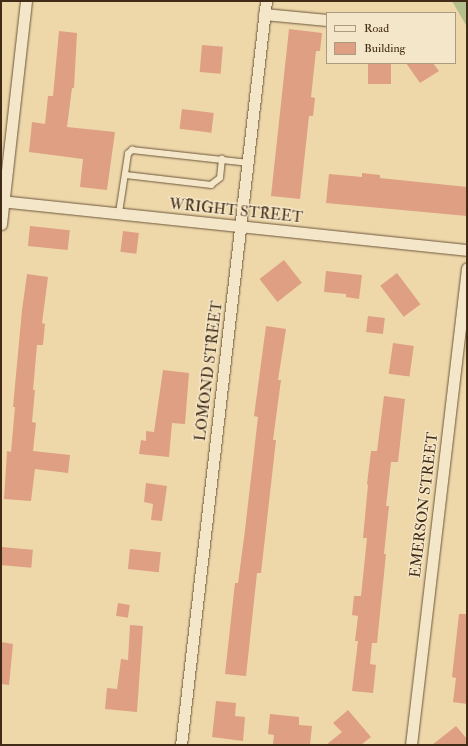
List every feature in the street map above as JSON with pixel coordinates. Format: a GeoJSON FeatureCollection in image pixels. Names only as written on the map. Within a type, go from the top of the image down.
{"type":"FeatureCollection","features":[{"type":"Feature","properties":{"kind":"street"},"geometry":{"type":"LineString","coordinates":[[1,224],[2,201],[26,1]]}},
{"type":"Feature","properties":{"kind":"street","name":"LOMOND STREET"},"geometry":{"type":"LineString","coordinates":[[182,745],[266,1]]}},
{"type":"Feature","properties":{"kind":"street"},"geometry":{"type":"LineString","coordinates":[[264,14],[326,20]]}},
{"type":"Feature","properties":{"kind":"street","name":"WRIGHT STREET"},"geometry":{"type":"LineString","coordinates":[[2,201],[467,250]]}},
{"type":"Feature","properties":{"kind":"street","name":"EMERSON STREET"},"geometry":{"type":"LineString","coordinates":[[411,745],[467,268]]}},
{"type":"Feature","properties":{"kind":"lane"},"geometry":{"type":"LineString","coordinates":[[118,213],[126,175],[128,154],[132,150],[249,162]]}},
{"type":"Feature","properties":{"kind":"lane"},"geometry":{"type":"LineString","coordinates":[[126,175],[211,185],[220,178],[222,160]]}},
{"type":"Feature","properties":{"kind":"green space"},"geometry":{"type":"Polygon","coordinates":[[[452,1],[467,1],[467,27],[452,1]]]}},
{"type":"Feature","properties":{"kind":"building"},"geometry":{"type":"Polygon","coordinates":[[[289,29],[322,33],[320,51],[316,51],[311,97],[315,98],[313,116],[309,116],[300,199],[271,196],[289,29]]]}},
{"type":"Feature","properties":{"kind":"building"},"geometry":{"type":"Polygon","coordinates":[[[59,31],[77,33],[74,88],[72,88],[67,127],[115,132],[107,190],[80,187],[83,159],[29,152],[32,122],[45,124],[48,96],[53,96],[59,31]]]}},
{"type":"Feature","properties":{"kind":"building"},"geometry":{"type":"Polygon","coordinates":[[[202,45],[223,47],[221,74],[200,72],[202,45]]]}},
{"type":"Feature","properties":{"kind":"building"},"geometry":{"type":"Polygon","coordinates":[[[368,64],[391,64],[391,84],[368,84],[368,64]]]}},
{"type":"Feature","properties":{"kind":"building"},"geometry":{"type":"Polygon","coordinates":[[[407,64],[434,64],[439,71],[420,83],[407,64]]]}},
{"type":"Feature","properties":{"kind":"building"},"geometry":{"type":"Polygon","coordinates":[[[182,109],[214,113],[211,133],[180,129],[182,109]]]}},
{"type":"Feature","properties":{"kind":"building"},"geometry":{"type":"Polygon","coordinates":[[[362,173],[380,175],[380,178],[467,187],[467,216],[326,203],[329,174],[362,177],[362,173]]]}},
{"type":"Feature","properties":{"kind":"building"},"geometry":{"type":"Polygon","coordinates":[[[30,226],[70,230],[68,250],[28,246],[30,226]]]}},
{"type":"Feature","properties":{"kind":"building"},"geometry":{"type":"Polygon","coordinates":[[[123,231],[139,233],[136,254],[120,252],[123,231]]]}},
{"type":"Feature","properties":{"kind":"building"},"geometry":{"type":"Polygon","coordinates":[[[284,260],[302,283],[277,302],[260,279],[284,260]]]}},
{"type":"Feature","properties":{"kind":"building"},"geometry":{"type":"Polygon","coordinates":[[[326,271],[362,275],[359,299],[346,297],[346,294],[324,292],[326,271]]]}},
{"type":"Feature","properties":{"kind":"building"},"geometry":{"type":"Polygon","coordinates":[[[397,273],[420,304],[404,317],[380,286],[397,273]]]}},
{"type":"Feature","properties":{"kind":"building"},"geometry":{"type":"Polygon","coordinates":[[[27,274],[48,277],[42,323],[45,324],[43,345],[37,345],[33,390],[35,390],[32,422],[36,423],[33,451],[70,455],[68,473],[35,469],[31,501],[4,499],[7,451],[11,452],[15,407],[13,407],[22,310],[27,274]]]}},
{"type":"Feature","properties":{"kind":"building"},"geometry":{"type":"Polygon","coordinates":[[[368,316],[385,318],[383,334],[366,332],[368,316]]]}},
{"type":"Feature","properties":{"kind":"building"},"geometry":{"type":"Polygon","coordinates":[[[266,326],[286,329],[278,380],[281,380],[273,440],[276,440],[261,573],[257,573],[246,676],[225,674],[235,583],[238,583],[245,530],[258,417],[254,416],[266,326]]]}},
{"type":"Feature","properties":{"kind":"building"},"geometry":{"type":"Polygon","coordinates":[[[393,343],[414,346],[409,377],[389,374],[393,343]]]}},
{"type":"Feature","properties":{"kind":"building"},"geometry":{"type":"Polygon","coordinates":[[[163,370],[189,373],[185,424],[172,423],[169,457],[139,454],[141,440],[146,441],[146,431],[154,432],[163,370]]]}},
{"type":"Feature","properties":{"kind":"building"},"geometry":{"type":"Polygon","coordinates":[[[384,396],[405,399],[398,462],[391,462],[386,506],[389,506],[384,554],[386,554],[377,643],[372,643],[370,664],[376,665],[373,693],[352,691],[358,641],[355,641],[358,616],[352,615],[354,596],[361,596],[367,538],[363,538],[367,484],[371,451],[377,451],[384,396]]]}},
{"type":"Feature","properties":{"kind":"building"},"geometry":{"type":"Polygon","coordinates":[[[146,483],[167,486],[162,521],[151,520],[153,504],[144,502],[146,483]]]}},
{"type":"Feature","properties":{"kind":"building"},"geometry":{"type":"Polygon","coordinates":[[[1,547],[33,550],[31,568],[1,565],[1,547]]]}},
{"type":"Feature","properties":{"kind":"building"},"geometry":{"type":"Polygon","coordinates":[[[130,549],[161,552],[159,572],[128,569],[130,549]]]}},
{"type":"Feature","properties":{"kind":"building"},"geometry":{"type":"Polygon","coordinates":[[[118,603],[130,605],[128,618],[116,616],[118,603]]]}},
{"type":"Feature","properties":{"kind":"building"},"geometry":{"type":"Polygon","coordinates":[[[459,614],[467,614],[467,704],[453,702],[456,678],[452,677],[459,614]]]}},
{"type":"Feature","properties":{"kind":"building"},"geometry":{"type":"Polygon","coordinates":[[[130,625],[143,626],[137,712],[105,709],[107,688],[117,689],[121,659],[128,660],[130,625]]]}},
{"type":"Feature","properties":{"kind":"building"},"geometry":{"type":"Polygon","coordinates":[[[1,642],[13,644],[9,685],[1,684],[1,642]]]}},
{"type":"Feature","properties":{"kind":"building"},"geometry":{"type":"Polygon","coordinates":[[[216,701],[236,703],[235,716],[245,717],[243,741],[212,737],[216,701]]]}},
{"type":"Feature","properties":{"kind":"building"},"geometry":{"type":"Polygon","coordinates":[[[348,710],[371,737],[361,745],[326,745],[342,732],[333,723],[348,710]]]}},
{"type":"Feature","properties":{"kind":"building"},"geometry":{"type":"Polygon","coordinates":[[[270,714],[299,717],[299,725],[312,726],[310,745],[273,744],[274,735],[268,734],[270,714]]]}},
{"type":"Feature","properties":{"kind":"building"},"geometry":{"type":"Polygon","coordinates":[[[456,726],[467,739],[467,745],[432,745],[456,726]]]}}]}
